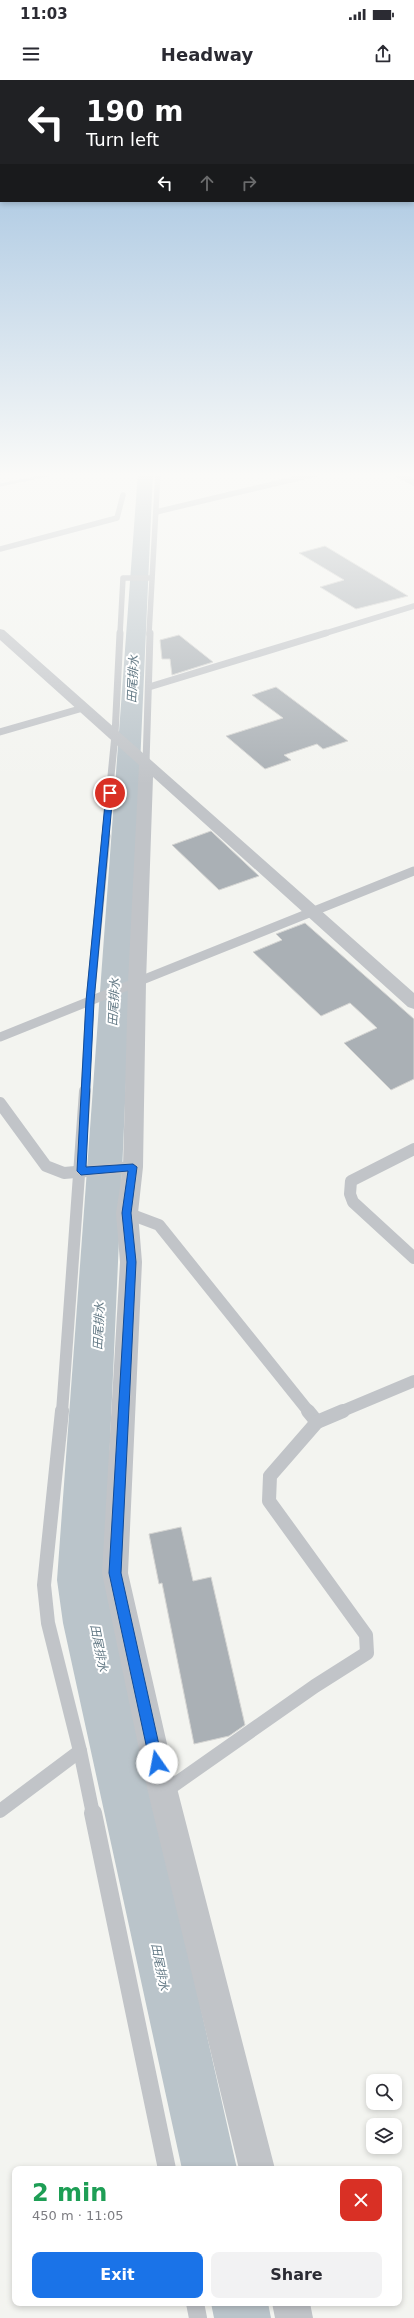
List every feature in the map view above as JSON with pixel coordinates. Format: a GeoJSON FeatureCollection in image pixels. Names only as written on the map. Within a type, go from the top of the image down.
{"type":"FeatureCollection","features":[{"type":"Feature","properties":{"kind":"street"},"geometry":{"type":"LineString","coordinates":[[0,633],[83,708],[116,735],[414,1003]]}},
{"type":"Feature","properties":{"kind":"street"},"geometry":{"type":"LineString","coordinates":[[146,763],[137,982],[125,1167],[131,1262],[115,1573],[163,1792],[256,2166]]}},
{"type":"Feature","properties":{"kind":"street"},"geometry":{"type":"LineString","coordinates":[[292,2306],[294,2318]]}},
{"type":"Feature","properties":{"kind":"lane"},"geometry":{"type":"LineString","coordinates":[[146,763],[151,578],[124,578],[116,735],[90,1001],[81,1171],[59,1447],[44,1585],[48,1623],[80,1751],[166,2166]]}},
{"type":"Feature","properties":{"kind":"lane"},"geometry":{"type":"LineString","coordinates":[[149,687],[414,606]]}},
{"type":"Feature","properties":{"kind":"lane"},"geometry":{"type":"LineString","coordinates":[[0,732],[83,708]]}},
{"type":"Feature","properties":{"kind":"lane"},"geometry":{"type":"LineString","coordinates":[[0,1037],[414,871]]}},
{"type":"Feature","properties":{"kind":"lane"},"geometry":{"type":"LineString","coordinates":[[0,1103],[46,1166],[64,1173],[125,1167]]}},
{"type":"Feature","properties":{"kind":"lane"},"geometry":{"type":"LineString","coordinates":[[414,1149],[351,1181],[350,1194],[353,1202],[414,1258]]}},
{"type":"Feature","properties":{"kind":"lane"},"geometry":{"type":"LineString","coordinates":[[127,1213],[159,1225],[317,1422]]}},
{"type":"Feature","properties":{"kind":"lane"},"geometry":{"type":"LineString","coordinates":[[163,1792],[206,1765],[246,1735],[367,1653],[366,1635],[269,1501],[270,1476],[317,1422],[414,1381]]}},
{"type":"Feature","properties":{"kind":"lane"},"geometry":{"type":"LineString","coordinates":[[0,1811],[80,1751]]}},
{"type":"Feature","properties":{"kind":"lane"},"geometry":{"type":"LineString","coordinates":[[196,2306],[198,2318]]}},
{"type":"Feature","properties":{"kind":"water","name":"田尾排水"},"geometry":{"type":"Polygon","coordinates":[[[130,576],[148,576],[104,1578],[236,2166],[181,2166],[63,1623],[57,1580],[130,576]]]}},
{"type":"Feature","properties":{"kind":"water"},"geometry":{"type":"Polygon","coordinates":[[[212,2306],[269,2306],[271,2318],[214,2318],[212,2306]]]}},
{"type":"Feature","properties":{"kind":"building"},"geometry":{"type":"Polygon","coordinates":[[[338,576],[376,576],[408,596],[356,609],[320,587],[344,580],[338,576]]]}},
{"type":"Feature","properties":{"kind":"building"},"geometry":{"type":"Polygon","coordinates":[[[179,635],[213,662],[172,675],[170,659],[162,659],[160,640],[179,635]]]}},
{"type":"Feature","properties":{"kind":"building"},"geometry":{"type":"Polygon","coordinates":[[[276,687],[348,741],[323,749],[317,744],[284,755],[291,760],[265,769],[226,736],[283,718],[252,695],[276,687]]]}},
{"type":"Feature","properties":{"kind":"building"},"geometry":{"type":"Polygon","coordinates":[[[211,831],[259,876],[219,890],[172,845],[211,831]]]}},
{"type":"Feature","properties":{"kind":"building"},"geometry":{"type":"Polygon","coordinates":[[[305,923],[414,1019],[414,1079],[391,1090],[344,1043],[377,1028],[350,1003],[321,1016],[253,952],[282,940],[276,934],[305,923]]]}},
{"type":"Feature","properties":{"kind":"building"},"geometry":{"type":"Polygon","coordinates":[[[181,1527],[193,1581],[211,1577],[245,1725],[229,1736],[194,1744],[162,1583],[159,1584],[149,1534],[181,1527]]]}},
{"type":"Feature","properties":{"kind":"route"},"geometry":{"type":"LineString","coordinates":[[110,793],[90,1001],[81,1171],[133,1167],[127,1213],[131,1262],[115,1573],[157,1763]]}}]}
